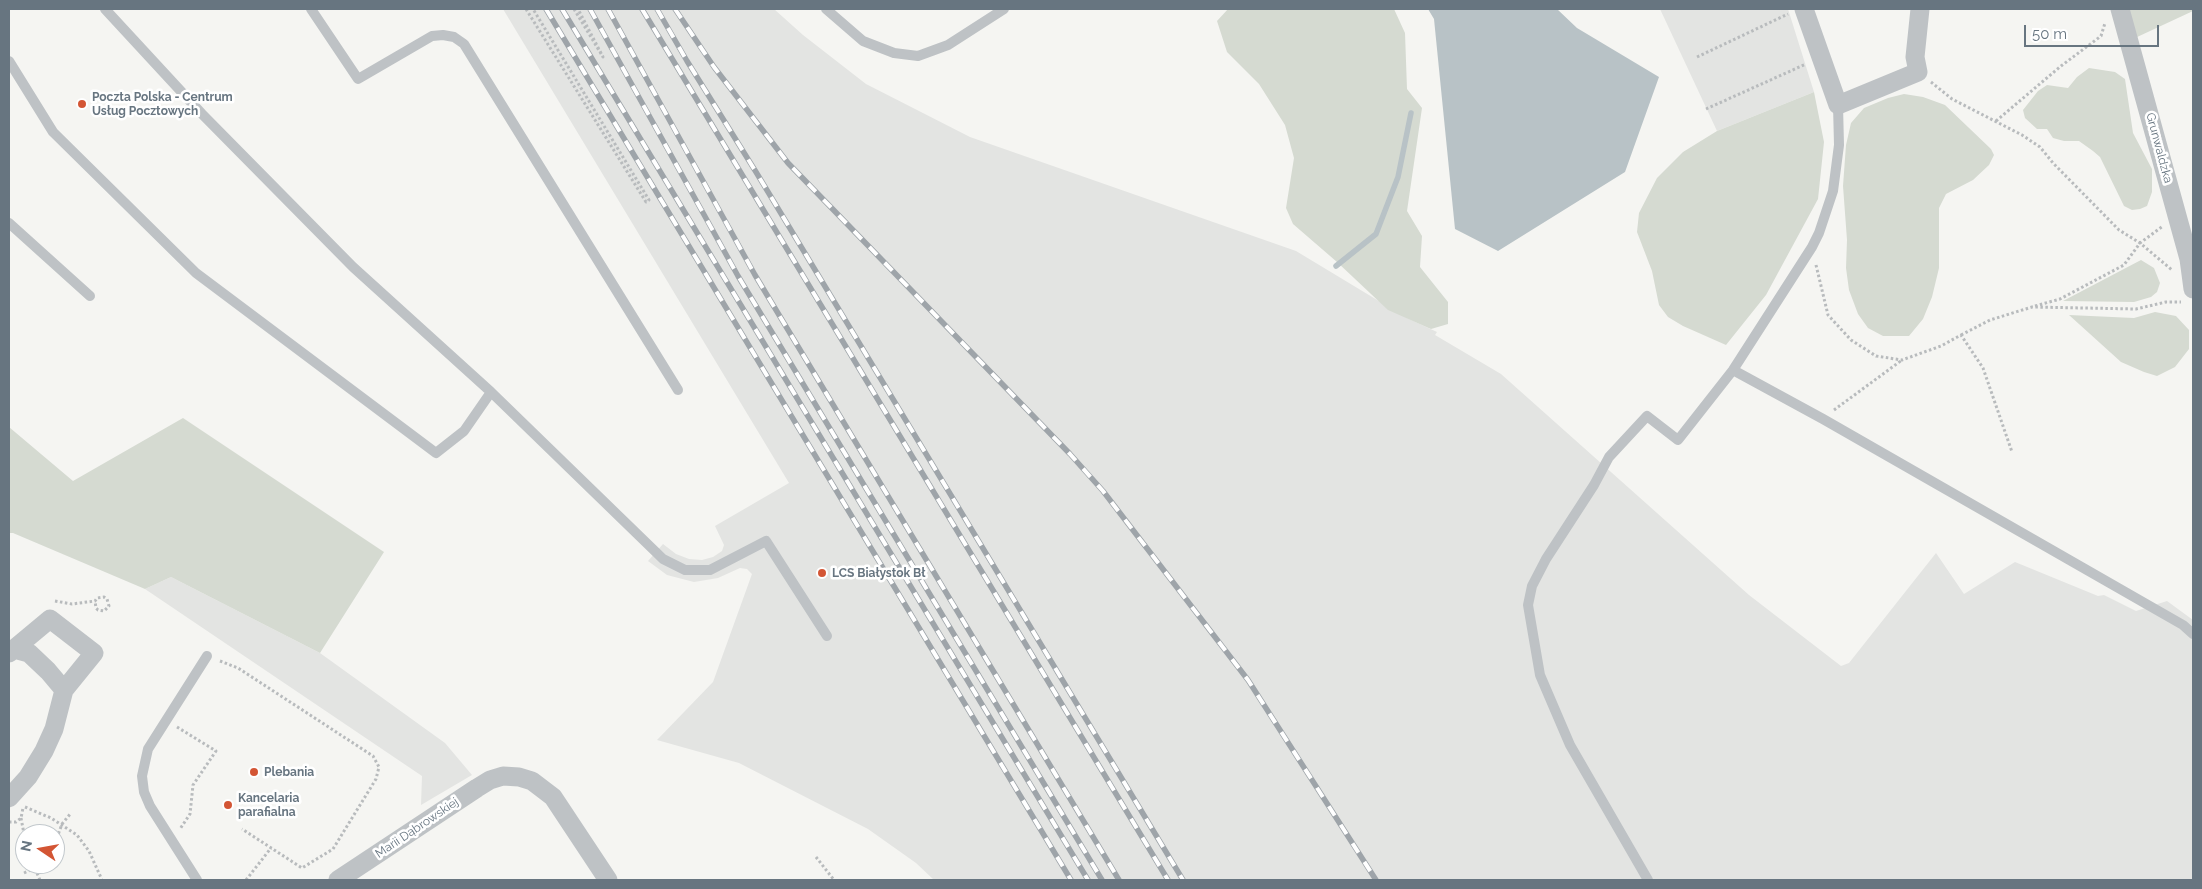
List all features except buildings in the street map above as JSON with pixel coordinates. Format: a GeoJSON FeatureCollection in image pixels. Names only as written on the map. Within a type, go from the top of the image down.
{"type":"FeatureCollection","features":[{"type":"Feature","properties":{"kind":"street"},"geometry":{"type":"LineString","coordinates":[[1798,11],[1823,57],[1838,105],[1917,64],[1920,9]]}},
{"type":"Feature","properties":{"kind":"street","name":"Grunwaldzka"},"geometry":{"type":"LineString","coordinates":[[2114,13],[2189,259],[2189,296]]}},
{"type":"Feature","properties":{"kind":"street"},"geometry":{"type":"LineString","coordinates":[[11,651],[50,619],[94,653],[64,690],[54,729],[16,802]]}},
{"type":"Feature","properties":{"kind":"street"},"geometry":{"type":"LineString","coordinates":[[11,651],[29,654],[48,671],[64,690]]}},
{"type":"Feature","properties":{"kind":"street","name":"Marii Dąbrowskiej"},"geometry":{"type":"LineString","coordinates":[[338,880],[477,788],[497,778],[519,777],[532,782],[553,797],[608,880]]}},
{"type":"Feature","properties":{"kind":"lane"},"geometry":{"type":"LineString","coordinates":[[105,9],[202,114],[354,267],[491,392],[669,563],[692,571],[710,570],[766,541],[827,636]]}},
{"type":"Feature","properties":{"kind":"lane"},"geometry":{"type":"LineString","coordinates":[[311,9],[358,79],[426,39],[444,35],[460,39],[474,58],[678,390]]}},
{"type":"Feature","properties":{"kind":"lane"},"geometry":{"type":"LineString","coordinates":[[826,9],[863,41],[894,53],[918,56],[948,45],[1004,9]]}},
{"type":"Feature","properties":{"kind":"lane"},"geometry":{"type":"LineString","coordinates":[[9,61],[53,132],[196,273],[436,453],[464,431],[491,392]]}},
{"type":"Feature","properties":{"kind":"lane"},"geometry":{"type":"LineString","coordinates":[[1648,880],[1570,745],[1540,675],[1528,605],[1532,586],[1546,559],[1594,485],[1609,457],[1647,416],[1678,440],[1733,370],[1812,247],[1819,233],[1833,191],[1839,145],[1838,105]]}},
{"type":"Feature","properties":{"kind":"lane"},"geometry":{"type":"LineString","coordinates":[[9,222],[90,296]]}},
{"type":"Feature","properties":{"kind":"lane"},"geometry":{"type":"LineString","coordinates":[[1733,370],[1823,419],[2183,624],[2193,634]]}},
{"type":"Feature","properties":{"kind":"lane"},"geometry":{"type":"LineString","coordinates":[[197,880],[144,792],[142,776],[148,749],[208,656]]}},
{"type":"Feature","properties":{"kind":"path"},"geometry":{"type":"LineString","coordinates":[[526,9],[646,202],[649,200],[533,9]]}},
{"type":"Feature","properties":{"kind":"path"},"geometry":{"type":"LineString","coordinates":[[574,9],[603,57],[578,9]]}},
{"type":"Feature","properties":{"kind":"path"},"geometry":{"type":"LineString","coordinates":[[1697,57],[1798,11]]}},
{"type":"Feature","properties":{"kind":"path"},"geometry":{"type":"LineString","coordinates":[[1996,122],[2061,66],[2101,36],[2114,13]]}},
{"type":"Feature","properties":{"kind":"path"},"geometry":{"type":"LineString","coordinates":[[1706,109],[1823,57]]}},
{"type":"Feature","properties":{"kind":"path"},"geometry":{"type":"LineString","coordinates":[[1917,64],[1952,99],[2040,148],[2052,163],[2119,230],[2140,243],[2174,272]]}},
{"type":"Feature","properties":{"kind":"path"},"geometry":{"type":"LineString","coordinates":[[1823,419],[1902,360],[1941,346],[1990,320],[2060,299],[2124,265],[2140,243],[2177,216]]}},
{"type":"Feature","properties":{"kind":"path"},"geometry":{"type":"LineString","coordinates":[[1812,247],[1828,315],[1851,340],[1876,356],[1902,360]]}},
{"type":"Feature","properties":{"kind":"path"},"geometry":{"type":"LineString","coordinates":[[2032,307],[2136,309],[2189,296]]}},
{"type":"Feature","properties":{"kind":"path"},"geometry":{"type":"LineString","coordinates":[[1961,335],[1983,368],[2012,452]]}},
{"type":"Feature","properties":{"kind":"path"},"geometry":{"type":"LineString","coordinates":[[104,597],[107,599],[108,606],[104,611],[101,611],[96,608],[95,601],[98,598],[104,597]]}},
{"type":"Feature","properties":{"kind":"path"},"geometry":{"type":"LineString","coordinates":[[208,656],[238,668],[373,756],[379,767],[376,779],[333,849],[302,868],[242,828]]}},
{"type":"Feature","properties":{"kind":"path"},"geometry":{"type":"LineString","coordinates":[[166,720],[216,751],[193,785],[190,814],[172,841]]}},
{"type":"Feature","properties":{"kind":"path"},"geometry":{"type":"LineString","coordinates":[[16,802],[62,824],[71,813]]}},
{"type":"Feature","properties":{"kind":"path"},"geometry":{"type":"LineString","coordinates":[[21,818],[22,824]]}},
{"type":"Feature","properties":{"kind":"path"},"geometry":{"type":"LineString","coordinates":[[65,826],[77,835],[89,851],[102,880]]}},
{"type":"Feature","properties":{"kind":"path"},"geometry":{"type":"LineString","coordinates":[[246,880],[271,848]]}},
{"type":"Feature","properties":{"kind":"path"},"geometry":{"type":"LineString","coordinates":[[816,857],[834,880]]}},
{"type":"Feature","properties":{"kind":"shaded area"},"geometry":{"type":"Polygon","coordinates":[[[503,9],[774,9],[803,35],[866,84],[970,137],[1296,251],[1407,318],[1437,332],[1435,335],[1501,374],[1749,595],[1841,666],[1849,663],[1936,553],[1964,594],[2015,562],[2098,596],[2104,595],[2136,611],[2167,601],[2193,620],[2193,880],[934,880],[916,863],[868,829],[739,763],[657,740],[713,682],[752,574],[747,569],[740,568],[718,578],[694,582],[667,575],[648,561],[663,544],[676,554],[689,559],[702,560],[713,557],[722,551],[724,545],[715,526],[789,483],[503,9]]]}},
{"type":"Feature","properties":{"kind":"shaded area"},"geometry":{"type":"Polygon","coordinates":[[[1228,9],[1394,9],[1405,33],[1407,89],[1422,108],[1407,211],[1422,236],[1420,267],[1448,302],[1448,324],[1431,329],[1388,310],[1293,224],[1286,208],[1294,158],[1285,125],[1259,84],[1227,52],[1217,21],[1228,9]]]}},
{"type":"Feature","properties":{"kind":"shaded area"},"geometry":{"type":"Polygon","coordinates":[[[1428,9],[1557,9],[1577,28],[1659,77],[1625,172],[1498,251],[1455,229],[1434,19],[1428,9]]]}},
{"type":"Feature","properties":{"kind":"shaded area"},"geometry":{"type":"Polygon","coordinates":[[[1660,9],[1788,9],[1814,92],[1717,131],[1660,9]]]}},
{"type":"Feature","properties":{"kind":"shaded area"},"geometry":{"type":"Polygon","coordinates":[[[2128,9],[2193,9],[2193,11],[2135,38],[2128,9]]]}},
{"type":"Feature","properties":{"kind":"shaded area"},"geometry":{"type":"Polygon","coordinates":[[[2089,68],[2115,72],[2125,79],[2133,133],[2152,169],[2152,192],[2147,206],[2140,209],[2132,210],[2124,206],[2100,157],[2093,151],[2079,141],[2064,141],[2053,138],[2047,129],[2037,129],[2025,118],[2023,110],[2038,91],[2047,85],[2068,88],[2077,77],[2089,68]]]}},
{"type":"Feature","properties":{"kind":"shaded area"},"geometry":{"type":"Polygon","coordinates":[[[1814,92],[1824,142],[1818,199],[1766,295],[1726,345],[1683,326],[1668,317],[1659,305],[1652,271],[1637,232],[1639,213],[1657,178],[1683,152],[1717,131],[1814,92]]]}},
{"type":"Feature","properties":{"kind":"shaded area"},"geometry":{"type":"Polygon","coordinates":[[[1904,94],[1923,97],[1945,105],[1991,149],[1994,155],[1989,165],[1973,180],[1946,194],[1939,208],[1939,268],[1932,297],[1923,319],[1909,336],[1883,336],[1868,328],[1858,314],[1849,290],[1846,268],[1847,240],[1843,186],[1846,145],[1851,123],[1864,108],[1888,98],[1904,94]]]}},
{"type":"Feature","properties":{"kind":"shaded area"},"geometry":{"type":"Polygon","coordinates":[[[2141,260],[2154,268],[2160,283],[2157,292],[2151,297],[2134,302],[2063,301],[2141,260]]]}},
{"type":"Feature","properties":{"kind":"shaded area"},"geometry":{"type":"Polygon","coordinates":[[[2155,312],[2176,316],[2189,330],[2189,349],[2175,367],[2157,376],[2121,362],[2069,315],[2134,318],[2155,312]]]}},
{"type":"Feature","properties":{"kind":"shaded area"},"geometry":{"type":"Polygon","coordinates":[[[183,418],[384,552],[320,653],[171,577],[145,589],[13,533],[9,533],[9,427],[73,481],[183,418]]]}},
{"type":"Feature","properties":{"kind":"shaded area"},"geometry":{"type":"Polygon","coordinates":[[[171,577],[320,653],[445,743],[472,775],[421,805],[422,776],[145,589],[171,577]]]}},
{"type":"Feature","properties":{"kind":"waterway"},"geometry":{"type":"LineString","coordinates":[[1336,266],[1376,234],[1398,177],[1411,113]]}},
{"type":"Feature","properties":{"kind":"railway"},"geometry":{"type":"LineString","coordinates":[[546,9],[1071,880]]}},
{"type":"Feature","properties":{"kind":"railway"},"geometry":{"type":"LineString","coordinates":[[562,9],[1088,880]]}},
{"type":"Feature","properties":{"kind":"railway"},"geometry":{"type":"LineString","coordinates":[[590,9],[738,276],[1102,880]]}},
{"type":"Feature","properties":{"kind":"railway"},"geometry":{"type":"LineString","coordinates":[[608,9],[755,275],[1119,880]]}},
{"type":"Feature","properties":{"kind":"railway"},"geometry":{"type":"LineString","coordinates":[[642,9],[1168,880]]}},
{"type":"Feature","properties":{"kind":"railway"},"geometry":{"type":"LineString","coordinates":[[657,9],[1183,880]]}},
{"type":"Feature","properties":{"kind":"railway"},"geometry":{"type":"LineString","coordinates":[[675,9],[714,67],[788,163],[1070,454],[1103,491],[1248,680],[1376,880]]}},
{"type":"Feature","properties":{"kind":"place","name":"Poczta Polska - Centrum Usług Pocztowych"},"geometry":{"type":"Point","coordinates":[82,104]}},
{"type":"Feature","properties":{"kind":"place","name":"LCS Białystok Bł"},"geometry":{"type":"Point","coordinates":[822,573]}},
{"type":"Feature","properties":{"kind":"place","name":"Plebania"},"geometry":{"type":"Point","coordinates":[254,772]}},
{"type":"Feature","properties":{"kind":"place","name":"Kancelaria parafialna"},"geometry":{"type":"Point","coordinates":[228,805]}}]}
